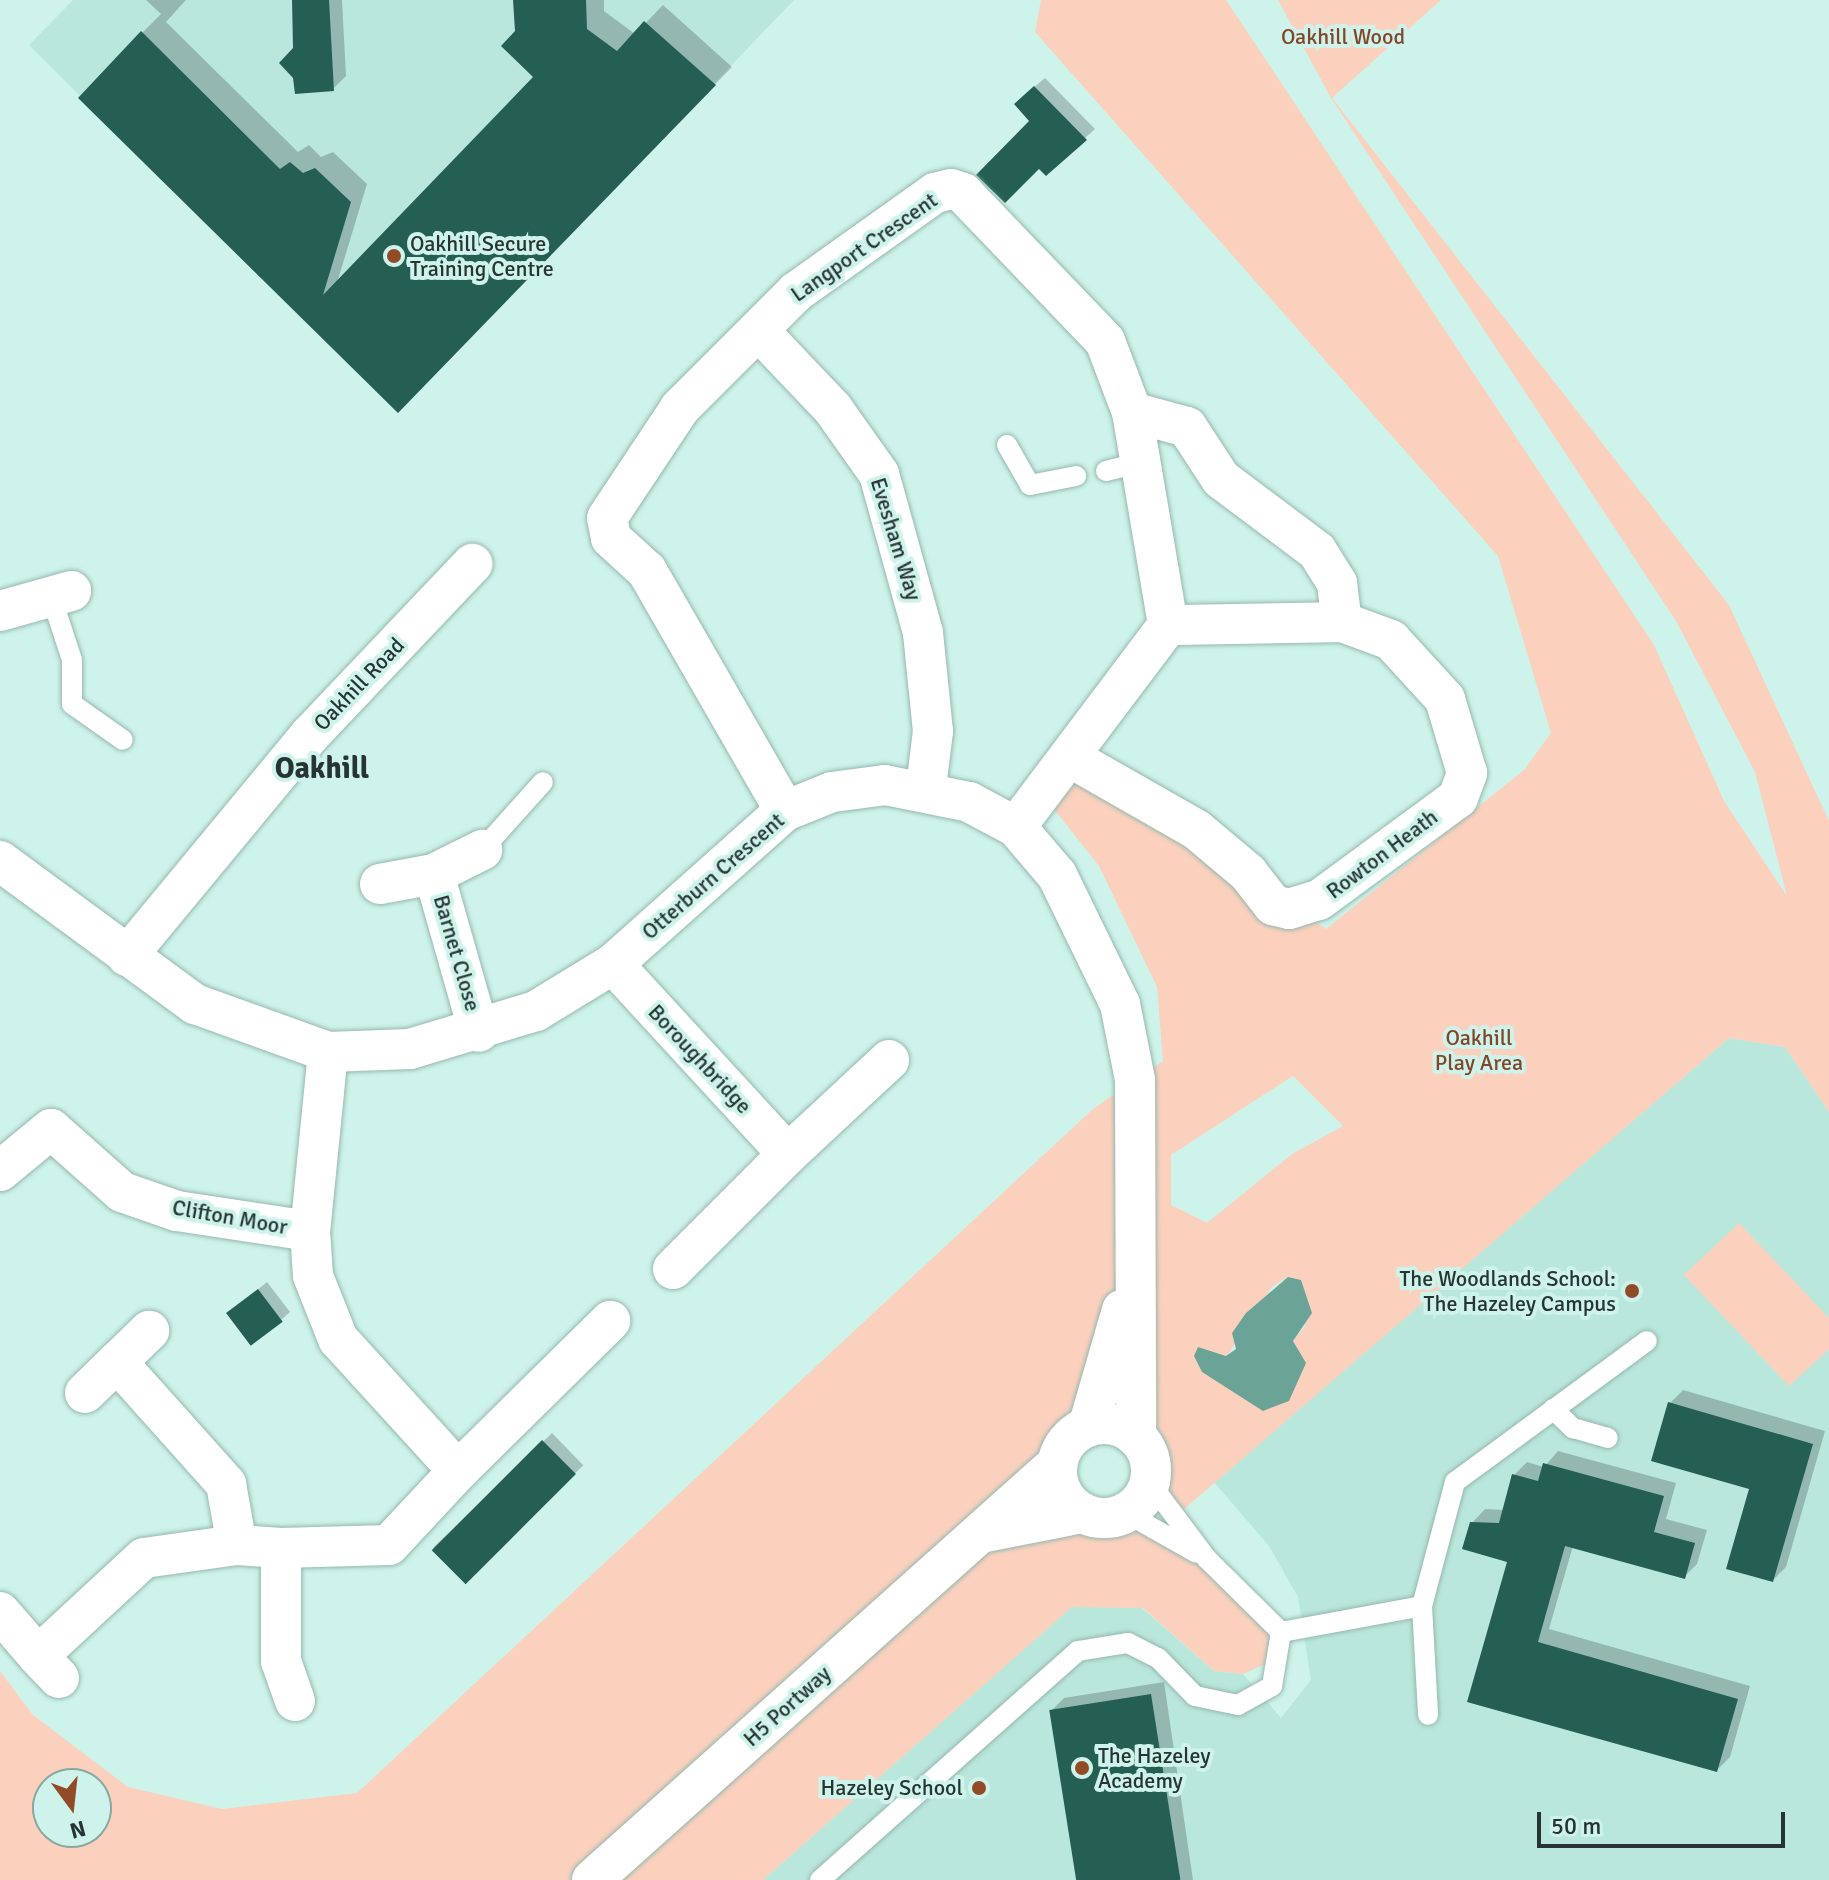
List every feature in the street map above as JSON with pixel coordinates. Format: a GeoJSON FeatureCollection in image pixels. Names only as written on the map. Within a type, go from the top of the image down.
{"type":"FeatureCollection","features":[{"type":"Feature","properties":{"kind":"street","name":"Langport Crescent"},"geometry":{"type":"LineString","coordinates":[[785,811],[647,571],[611,538],[607,518],[680,408],[796,292],[935,193],[951,189],[963,193],[1105,341],[1132,412],[1122,467],[1168,625]]}},
{"type":"Feature","properties":{"kind":"street","name":"Evesham Way"},"geometry":{"type":"LineString","coordinates":[[759,331],[833,409],[879,474],[923,633],[933,731],[926,788]]}},
{"type":"Feature","properties":{"kind":"street"},"geometry":{"type":"LineString","coordinates":[[1132,412],[1187,427],[1221,479],[1317,551],[1337,583],[1342,622]]}},
{"type":"Feature","properties":{"kind":"street","name":"Oakhill Road"},"geometry":{"type":"LineString","coordinates":[[127,956],[310,735],[472,564]]}},
{"type":"Feature","properties":{"kind":"street"},"geometry":{"type":"LineString","coordinates":[[0,611],[61,594]]}},
{"type":"Feature","properties":{"kind":"street","name":"Rowton Heath"},"geometry":{"type":"LineString","coordinates":[[1071,758],[1197,830],[1248,873],[1273,905],[1289,909],[1319,900],[1458,798],[1467,773],[1445,699],[1426,670],[1391,640],[1342,622],[1168,625]]}},
{"type":"Feature","properties":{"kind":"street"},"geometry":{"type":"LineString","coordinates":[[981,1533],[1082,1513],[1138,1498],[1149,1458],[1136,1437],[1132,1276],[1135,1080],[1120,1004],[1087,927],[1016,827],[1071,758],[1168,625]]}},
{"type":"Feature","properties":{"kind":"street","name":"Otterburn Crescent"},"geometry":{"type":"LineString","coordinates":[[0,861],[195,1004],[328,1052],[410,1049],[479,1032],[536,1011],[613,964],[785,811],[832,792],[926,788],[1016,827]]}},
{"type":"Feature","properties":{"kind":"street","name":"Barnet Close"},"geometry":{"type":"LineString","coordinates":[[380,884],[434,874],[482,850]]}},
{"type":"Feature","properties":{"kind":"street","name":"Barnet Close"},"geometry":{"type":"LineString","coordinates":[[434,874],[479,1032]]}},
{"type":"Feature","properties":{"kind":"street","name":"Boroughbridge"},"geometry":{"type":"LineString","coordinates":[[613,964],[788,1154]]}},
{"type":"Feature","properties":{"kind":"street","name":"Clifton Moor"},"geometry":{"type":"LineString","coordinates":[[328,1052],[310,1231],[313,1276],[338,1339],[458,1471]]}},
{"type":"Feature","properties":{"kind":"street"},"geometry":{"type":"LineString","coordinates":[[673,1269],[788,1154],[889,1060]]}},
{"type":"Feature","properties":{"kind":"street","name":"Clifton Moor"},"geometry":{"type":"LineString","coordinates":[[0,1171],[51,1129],[122,1192],[177,1211],[310,1231]]}},
{"type":"Feature","properties":{"kind":"street"},"geometry":{"type":"LineString","coordinates":[[1082,1513],[1062,1492],[1058,1463],[1088,1427],[1132,1276]]}},
{"type":"Feature","properties":{"kind":"street"},"geometry":{"type":"LineString","coordinates":[[0,1612],[49,1667],[144,1558],[237,1545],[281,1548],[389,1545],[458,1471],[610,1321]]}},
{"type":"Feature","properties":{"kind":"street"},"geometry":{"type":"LineString","coordinates":[[85,1393],[149,1331]]}},
{"type":"Feature","properties":{"kind":"street"},"geometry":{"type":"LineString","coordinates":[[117,1362],[226,1484],[237,1545]]}},
{"type":"Feature","properties":{"kind":"street"},"geometry":{"type":"LineString","coordinates":[[1088,1427],[1113,1425],[1136,1437]]}},
{"type":"Feature","properties":{"kind":"street","name":"H5 Portway"},"geometry":{"type":"LineString","coordinates":[[592,1880],[1058,1463]]}},
{"type":"Feature","properties":{"kind":"street"},"geometry":{"type":"LineString","coordinates":[[281,1548],[281,1661],[295,1701]]}},
{"type":"Feature","properties":{"kind":"lane"},"geometry":{"type":"LineString","coordinates":[[1007,445],[1030,485],[1076,476]]}},
{"type":"Feature","properties":{"kind":"lane"},"geometry":{"type":"LineString","coordinates":[[61,594],[72,660],[72,704],[123,740]]}},
{"type":"Feature","properties":{"kind":"lane"},"geometry":{"type":"LineString","coordinates":[[482,850],[543,782]]}},
{"type":"Feature","properties":{"kind":"lane"},"geometry":{"type":"LineString","coordinates":[[1428,1715],[1422,1606],[1455,1482],[1647,1341]]}},
{"type":"Feature","properties":{"kind":"lane"},"geometry":{"type":"LineString","coordinates":[[1553,1409],[1573,1428],[1608,1438]]}},
{"type":"Feature","properties":{"kind":"lane"},"geometry":{"type":"LineString","coordinates":[[1138,1498],[1207,1559],[1281,1632]]}},
{"type":"Feature","properties":{"kind":"lane"},"geometry":{"type":"LineString","coordinates":[[1138,1498],[1207,1559]]}},
{"type":"Feature","properties":{"kind":"lane"},"geometry":{"type":"LineString","coordinates":[[1281,1632],[1422,1606]]}},
{"type":"Feature","properties":{"kind":"lane"},"geometry":{"type":"LineString","coordinates":[[820,1880],[1036,1680],[1078,1651],[1128,1643],[1158,1658],[1195,1696],[1238,1705],[1272,1686],[1281,1632]]}},
{"type":"Feature","properties":{"kind":"shaded area","name":"Oakhill Secure Training Centre"},"geometry":{"type":"Polygon","coordinates":[[[73,0],[794,0],[398,413],[29,45],[73,0]]]}},
{"type":"Feature","properties":{"kind":"shaded area","name":"The Woodlands School: The Hazeley Campus"},"geometry":{"type":"Polygon","coordinates":[[[1729,1038],[1785,1047],[1829,1112],[1829,1880],[763,1880],[1072,1606],[1142,1608],[1214,1671],[1243,1674],[1281,1718],[1311,1680],[1298,1597],[1269,1546],[1213,1481],[1729,1038]]]}},
{"type":"Feature","properties":{"kind":"shaded area"},"geometry":{"type":"Polygon","coordinates":[[[1288,1277],[1301,1280],[1312,1313],[1293,1341],[1306,1363],[1289,1401],[1263,1411],[1202,1372],[1194,1356],[1198,1347],[1226,1356],[1236,1349],[1232,1333],[1246,1313],[1288,1277]]]}},
{"type":"Feature","properties":{"kind":"green space"},"geometry":{"type":"Polygon","coordinates":[[[1041,0],[1226,0],[1654,645],[1724,801],[1787,896],[1755,772],[1676,621],[1331,98],[1278,0],[1441,0],[1332,98],[1729,605],[1829,821],[1829,1112],[1785,1047],[1729,1038],[1175,1517],[1150,1483],[1132,1280],[1074,1436],[983,1532],[1082,1513],[1126,1513],[1207,1559],[1281,1632],[1274,1660],[1243,1674],[1214,1671],[1143,1608],[1072,1607],[763,1880],[0,1880],[0,1671],[33,1715],[103,1768],[32,1768],[32,1848],[112,1848],[112,1775],[128,1787],[222,1809],[357,1793],[1093,1109],[1163,1061],[1157,987],[1099,866],[1042,794],[1071,758],[1326,929],[1524,770],[1551,733],[1498,556],[1035,32],[1041,0]],[[1293,1076],[1171,1155],[1171,1205],[1207,1223],[1292,1154],[1343,1126],[1293,1076]],[[1288,1277],[1272,1287],[1227,1356],[1198,1347],[1202,1372],[1295,1355],[1293,1340],[1305,1326],[1301,1280],[1288,1277]]]}},
{"type":"Feature","properties":{"kind":"green space"},"geometry":{"type":"Polygon","coordinates":[[[1739,1223],[1829,1318],[1829,1349],[1789,1386],[1684,1275],[1739,1223]]]}},
{"type":"Feature","properties":{"kind":"building"},"geometry":{"type":"Polygon","coordinates":[[[292,0],[329,0],[334,91],[295,94],[293,78],[279,63],[293,48],[292,0]]]}},
{"type":"Feature","properties":{"kind":"building"},"geometry":{"type":"Polygon","coordinates":[[[513,0],[586,0],[587,29],[617,51],[644,21],[716,85],[398,413],[78,98],[141,31],[280,169],[290,162],[303,173],[315,168],[351,202],[323,295],[533,77],[501,46],[515,31],[513,0]]]}},
{"type":"Feature","properties":{"kind":"building"},"geometry":{"type":"Polygon","coordinates":[[[1034,86],[1087,140],[1046,176],[1039,169],[1005,203],[976,175],[1029,121],[1014,104],[1034,86]]]}},
{"type":"Feature","properties":{"kind":"building"},"geometry":{"type":"Polygon","coordinates":[[[258,1289],[283,1322],[251,1346],[226,1313],[258,1289]]]}},
{"type":"Feature","properties":{"kind":"building"},"geometry":{"type":"Polygon","coordinates":[[[1668,1402],[1813,1444],[1773,1582],[1726,1569],[1749,1489],[1651,1461],[1668,1402]]]}},
{"type":"Feature","properties":{"kind":"building"},"geometry":{"type":"Polygon","coordinates":[[[542,1440],[576,1474],[466,1584],[432,1550],[542,1440]]]}},
{"type":"Feature","properties":{"kind":"building"},"geometry":{"type":"Polygon","coordinates":[[[1543,1463],[1664,1496],[1654,1532],[1695,1543],[1685,1579],[1565,1546],[1538,1642],[1738,1699],[1717,1772],[1467,1702],[1507,1562],[1462,1549],[1470,1522],[1499,1523],[1512,1474],[1538,1481],[1543,1463]]]}},
{"type":"Feature","properties":{"kind":"building"},"geometry":{"type":"Polygon","coordinates":[[[1151,1694],[1180,1880],[1076,1880],[1049,1710],[1151,1694]]]}},
{"type":"Feature","properties":{"kind":"place","name":"Oakhill Secure Training Centre"},"geometry":{"type":"Point","coordinates":[394,256]}},
{"type":"Feature","properties":{"kind":"place","name":"The Woodlands School: The Hazeley Campus"},"geometry":{"type":"Point","coordinates":[1632,1291]}},
{"type":"Feature","properties":{"kind":"place","name":"The Hazeley Academy"},"geometry":{"type":"Point","coordinates":[1082,1768]}},
{"type":"Feature","properties":{"kind":"place","name":"Hazeley School"},"geometry":{"type":"Point","coordinates":[979,1788]}},
{"type":"Feature","properties":{"kind":"district","name":"Oakhill"},"geometry":{"type":"Point","coordinates":[322,769]}},
{"type":"Feature","properties":{"kind":"park label","name":"Oakhill Wood"},"geometry":{"type":"Point","coordinates":[1343,37]}},
{"type":"Feature","properties":{"kind":"park label","name":"Oakhill Play Area"},"geometry":{"type":"Point","coordinates":[1479,1050]}}]}
